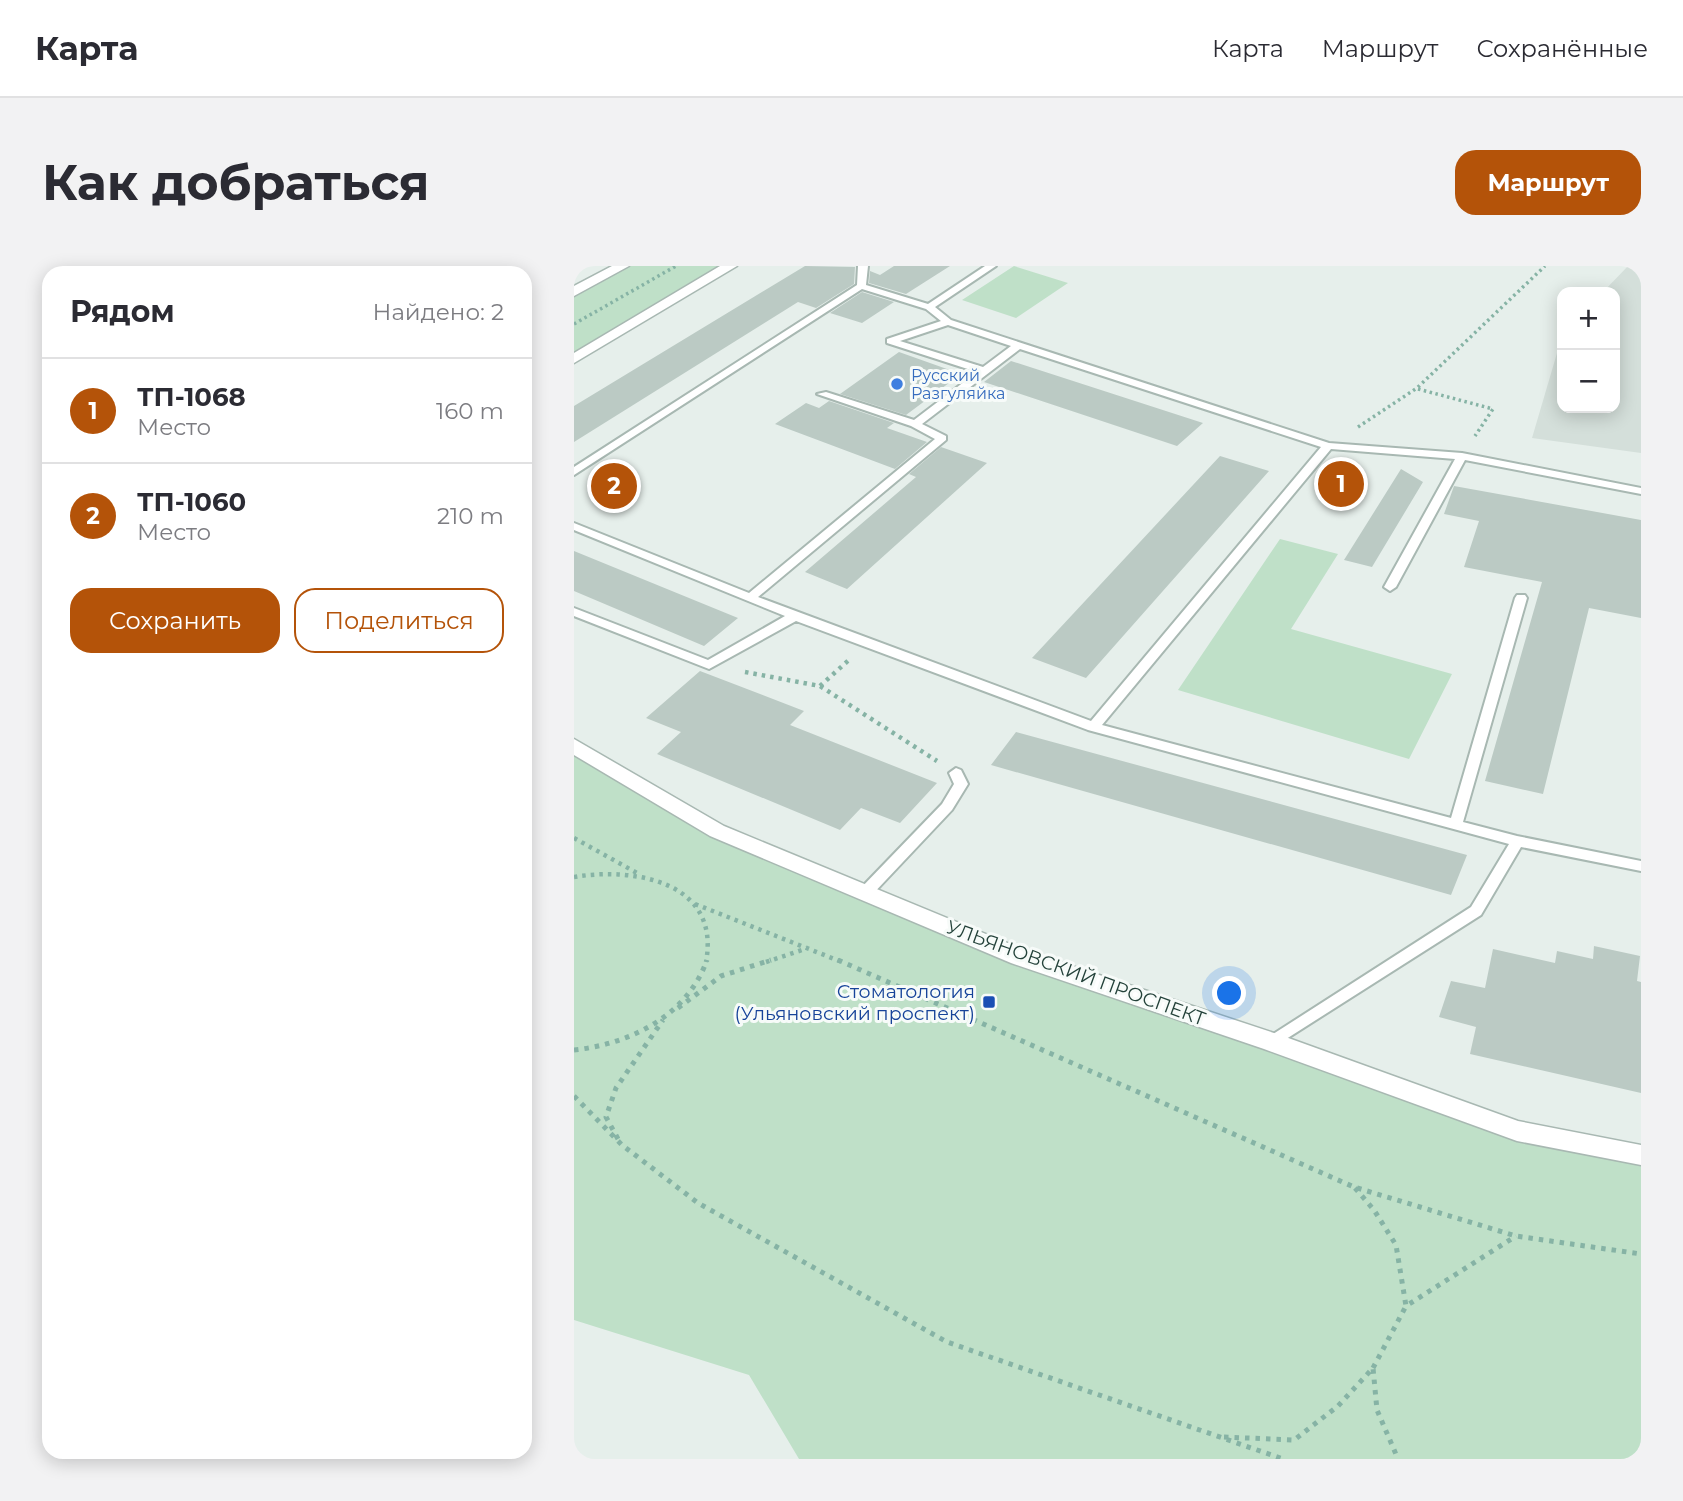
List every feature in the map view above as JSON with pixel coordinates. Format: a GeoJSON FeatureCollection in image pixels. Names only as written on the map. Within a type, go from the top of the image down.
{"type":"FeatureCollection","features":[{"type":"Feature","properties":{"kind":"street"},"geometry":{"type":"LineString","coordinates":[[574,292],[622,266]]}},
{"type":"Feature","properties":{"kind":"street"},"geometry":{"type":"LineString","coordinates":[[574,359],[730,266]]}},
{"type":"Feature","properties":{"kind":"street","name":"УЛЬЯНОВСКИЙ ПРОСПЕКТ"},"geometry":{"type":"LineString","coordinates":[[574,746],[717,831],[1019,957],[1272,1042],[1517,1131],[1641,1155]]}},
{"type":"Feature","properties":{"kind":"lane"},"geometry":{"type":"LineString","coordinates":[[861,286],[863,266]]}},
{"type":"Feature","properties":{"kind":"lane"},"geometry":{"type":"LineString","coordinates":[[929,307],[991,266]]}},
{"type":"Feature","properties":{"kind":"lane"},"geometry":{"type":"LineString","coordinates":[[861,286],[929,307],[948,322],[1328,446],[1462,456],[1641,491]]}},
{"type":"Feature","properties":{"kind":"lane"},"geometry":{"type":"LineString","coordinates":[[574,472],[861,286]]}},
{"type":"Feature","properties":{"kind":"lane"},"geometry":{"type":"LineString","coordinates":[[948,322],[890,341],[984,371]]}},
{"type":"Feature","properties":{"kind":"lane"},"geometry":{"type":"LineString","coordinates":[[915,424],[1018,345]]}},
{"type":"Feature","properties":{"kind":"lane"},"geometry":{"type":"LineString","coordinates":[[751,597],[942,438],[915,424],[822,394]]}},
{"type":"Feature","properties":{"kind":"lane"},"geometry":{"type":"LineString","coordinates":[[1093,727],[1328,446]]}},
{"type":"Feature","properties":{"kind":"lane"},"geometry":{"type":"LineString","coordinates":[[1390,587],[1462,456]]}},
{"type":"Feature","properties":{"kind":"lane"},"geometry":{"type":"LineString","coordinates":[[574,526],[795,616],[1093,727],[1517,841],[1641,866]]}},
{"type":"Feature","properties":{"kind":"lane"},"geometry":{"type":"LineString","coordinates":[[1456,824],[1521,598]]}},
{"type":"Feature","properties":{"kind":"lane"},"geometry":{"type":"LineString","coordinates":[[574,612],[709,665],[795,616]]}},
{"type":"Feature","properties":{"kind":"lane"},"geometry":{"type":"LineString","coordinates":[[864,894],[947,807],[961,784],[956,773]]}},
{"type":"Feature","properties":{"kind":"lane"},"geometry":{"type":"LineString","coordinates":[[1272,1042],[1476,911],[1517,841]]}},
{"type":"Feature","properties":{"kind":"path"},"geometry":{"type":"LineString","coordinates":[[574,324],[677,266]]}},
{"type":"Feature","properties":{"kind":"path"},"geometry":{"type":"LineString","coordinates":[[1328,446],[1418,388],[1545,266]]}},
{"type":"Feature","properties":{"kind":"path"},"geometry":{"type":"LineString","coordinates":[[1418,388],[1493,409],[1462,456]]}},
{"type":"Feature","properties":{"kind":"path"},"geometry":{"type":"LineString","coordinates":[[820,686],[869,642]]}},
{"type":"Feature","properties":{"kind":"path"},"geometry":{"type":"LineString","coordinates":[[709,665],[820,686],[956,773]]}},
{"type":"Feature","properties":{"kind":"path"},"geometry":{"type":"LineString","coordinates":[[574,838],[639,874],[671,885],[695,904],[809,947],[1354,1187],[1516,1236],[1641,1254]]}},
{"type":"Feature","properties":{"kind":"path"},"geometry":{"type":"LineString","coordinates":[[574,877],[612,872],[639,874]]}},
{"type":"Feature","properties":{"kind":"path"},"geometry":{"type":"LineString","coordinates":[[622,1145],[606,1117],[616,1088],[664,1018],[692,990],[707,960],[707,930],[695,904]]}},
{"type":"Feature","properties":{"kind":"path"},"geometry":{"type":"LineString","coordinates":[[574,1050],[589,1050],[629,1038],[664,1018],[721,976],[809,947]]}},
{"type":"Feature","properties":{"kind":"path"},"geometry":{"type":"LineString","coordinates":[[574,1097],[622,1145],[698,1203],[947,1342],[1283,1459]]}},
{"type":"Feature","properties":{"kind":"path"},"geometry":{"type":"LineString","coordinates":[[1354,1187],[1374,1210],[1396,1245],[1406,1306]]}},
{"type":"Feature","properties":{"kind":"path"},"geometry":{"type":"LineString","coordinates":[[1216,1437],[1294,1440],[1339,1406],[1373,1368],[1406,1306],[1516,1236]]}},
{"type":"Feature","properties":{"kind":"path"},"geometry":{"type":"LineString","coordinates":[[1373,1368],[1377,1410],[1398,1459]]}},
{"type":"Feature","properties":{"kind":"shaded area"},"geometry":{"type":"Polygon","coordinates":[[[1628,266],[1641,266],[1641,453],[1532,438],[1557,353],[1557,413],[1620,413],[1620,287],[1608,287],[1628,266]]]}},
{"type":"Feature","properties":{"kind":"green space"},"geometry":{"type":"Polygon","coordinates":[[[622,266],[730,266],[574,359],[574,292],[622,266]]]}},
{"type":"Feature","properties":{"kind":"green space"},"geometry":{"type":"Polygon","coordinates":[[[1014,266],[1068,283],[1016,318],[962,300],[1014,266]]]}},
{"type":"Feature","properties":{"kind":"green space"},"geometry":{"type":"Polygon","coordinates":[[[1280,539],[1338,554],[1291,629],[1452,674],[1409,759],[1178,690],[1280,539]]]}},
{"type":"Feature","properties":{"kind":"green space"},"geometry":{"type":"Polygon","coordinates":[[[574,746],[717,831],[864,894],[1517,1131],[1641,1155],[1641,1459],[799,1459],[749,1375],[574,1320],[574,746]]]}},
{"type":"Feature","properties":{"kind":"building"},"geometry":{"type":"Polygon","coordinates":[[[805,266],[855,267],[854,284],[816,308],[798,302],[574,442],[574,406],[805,266]]]}},
{"type":"Feature","properties":{"kind":"building"},"geometry":{"type":"Polygon","coordinates":[[[894,266],[950,266],[906,294],[869,283],[870,271],[880,275],[894,266]]]}},
{"type":"Feature","properties":{"kind":"building"},"geometry":{"type":"Polygon","coordinates":[[[862,292],[894,302],[862,323],[830,313],[862,292]]]}},
{"type":"Feature","properties":{"kind":"building"},"geometry":{"type":"Polygon","coordinates":[[[899,352],[961,374],[906,415],[840,394],[899,352]]]}},
{"type":"Feature","properties":{"kind":"building"},"geometry":{"type":"Polygon","coordinates":[[[1011,361],[1203,423],[1177,446],[984,382],[1011,361]]]}},
{"type":"Feature","properties":{"kind":"building"},"geometry":{"type":"Polygon","coordinates":[[[829,401],[894,423],[887,428],[927,442],[895,469],[775,424],[806,403],[819,408],[829,401]]]}},
{"type":"Feature","properties":{"kind":"building"},"geometry":{"type":"Polygon","coordinates":[[[941,447],[987,463],[847,589],[805,572],[916,477],[909,474],[941,447]]]}},
{"type":"Feature","properties":{"kind":"building"},"geometry":{"type":"Polygon","coordinates":[[[1220,456],[1269,471],[1086,678],[1032,658],[1220,456]]]}},
{"type":"Feature","properties":{"kind":"building"},"geometry":{"type":"Polygon","coordinates":[[[1401,469],[1423,482],[1372,567],[1344,560],[1401,469]]]}},
{"type":"Feature","properties":{"kind":"building"},"geometry":{"type":"Polygon","coordinates":[[[1454,486],[1641,520],[1641,618],[1589,608],[1543,794],[1485,781],[1542,582],[1464,567],[1479,521],[1444,514],[1454,486]]]}},
{"type":"Feature","properties":{"kind":"building"},"geometry":{"type":"Polygon","coordinates":[[[574,551],[738,618],[704,646],[574,591],[574,551]]]}},
{"type":"Feature","properties":{"kind":"building"},"geometry":{"type":"Polygon","coordinates":[[[700,671],[804,711],[790,725],[937,783],[900,823],[861,808],[840,830],[657,754],[681,732],[646,718],[700,671]]]}},
{"type":"Feature","properties":{"kind":"building"},"geometry":{"type":"Polygon","coordinates":[[[1016,732],[1467,855],[1451,895],[991,765],[1016,732]]]}},
{"type":"Feature","properties":{"kind":"building"},"geometry":{"type":"Polygon","coordinates":[[[1594,946],[1640,956],[1637,981],[1641,982],[1641,1093],[1470,1054],[1476,1027],[1439,1017],[1451,981],[1485,988],[1493,949],[1555,963],[1557,951],[1593,959],[1594,946]]]}},
{"type":"Feature","properties":{"kind":"place","name":"Русский Разгуляйка"},"geometry":{"type":"Point","coordinates":[897,384]}},
{"type":"Feature","properties":{"kind":"place","name":"ТП-1068"},"geometry":{"type":"Point","coordinates":[1341,484]}},
{"type":"Feature","properties":{"kind":"place","name":"ТП-1060"},"geometry":{"type":"Point","coordinates":[614,486]}},
{"type":"Feature","properties":{"kind":"place","name":"Стоматология (Ульяновский проспект)"},"geometry":{"type":"Point","coordinates":[989,1002]}}]}
